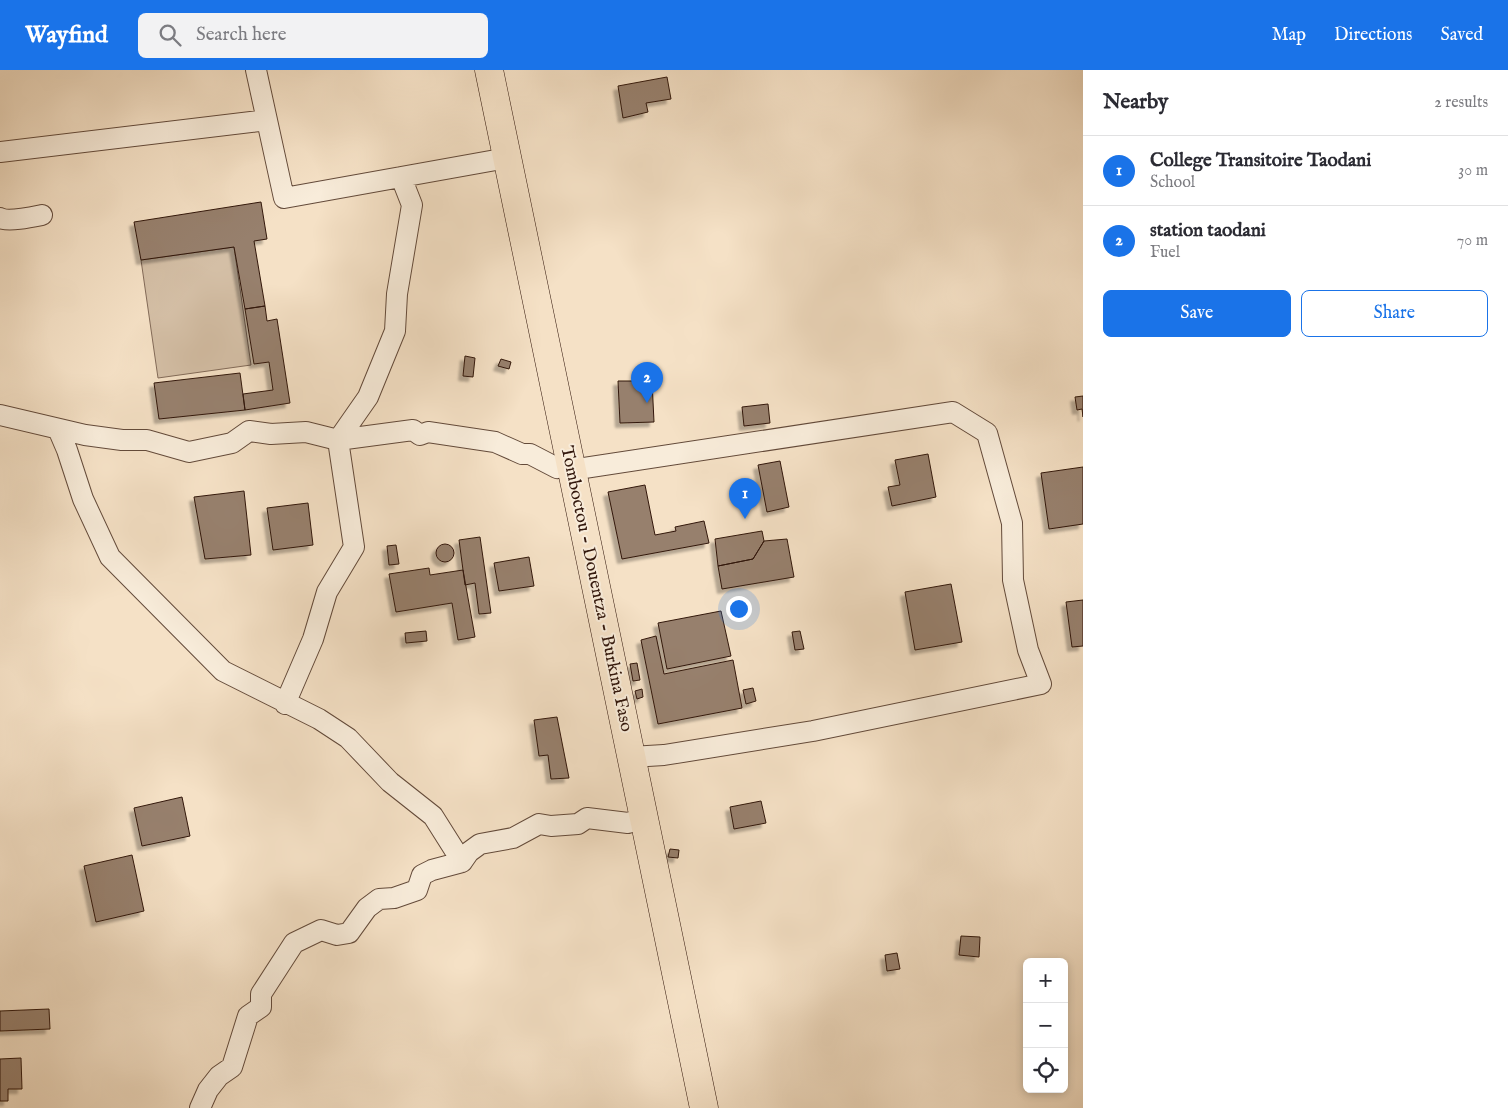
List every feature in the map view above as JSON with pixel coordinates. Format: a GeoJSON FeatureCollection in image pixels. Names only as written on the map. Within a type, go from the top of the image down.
{"type":"FeatureCollection","features":[{"type":"Feature","properties":{"kind":"main road","name":"Tomboctou - Douentza - Burkina Faso"},"geometry":{"type":"LineString","coordinates":[[489,70],[704,1108]]}},
{"type":"Feature","properties":{"kind":"street"},"geometry":{"type":"LineString","coordinates":[[256,70],[284,198],[507,158]]}},
{"type":"Feature","properties":{"kind":"street"},"geometry":{"type":"LineString","coordinates":[[0,152],[267,120]]}},
{"type":"Feature","properties":{"kind":"street"},"geometry":{"type":"LineString","coordinates":[[285,704],[313,639],[327,592],[354,547],[338,440],[368,397],[395,331],[397,294],[412,205],[401,177]]}},
{"type":"Feature","properties":{"kind":"street"},"geometry":{"type":"LineString","coordinates":[[0,218],[15,220],[23,216],[42,216]]}},
{"type":"Feature","properties":{"kind":"street"},"geometry":{"type":"LineString","coordinates":[[0,415],[58,429],[122,440],[147,440],[189,452],[217,448],[232,442],[250,431],[272,434],[306,432],[338,440],[413,430],[420,435],[428,432],[495,442],[522,454],[530,454],[557,468],[570,464],[953,412],[987,432],[1012,523],[1013,580],[1028,650],[1041,684],[813,731],[664,755],[631,757]]}},
{"type":"Feature","properties":{"kind":"street"},"geometry":{"type":"LineString","coordinates":[[58,429],[68,450],[83,499],[110,557],[208,659],[223,671],[285,704],[319,719],[348,738],[390,782],[433,816],[462,862]]}},
{"type":"Feature","properties":{"kind":"street"},"geometry":{"type":"LineString","coordinates":[[200,1108],[208,1090],[218,1076],[232,1067],[248,1016],[261,1007],[261,994],[294,943],[321,930],[337,935],[349,933],[367,908],[379,899],[394,898],[417,890],[422,875],[432,870],[462,862],[469,852],[480,844],[513,838],[539,824],[551,826],[578,824],[587,818],[628,823],[644,818]]}},
{"type":"Feature","properties":{"kind":"shaded area"},"geometry":{"type":"Polygon","coordinates":[[[234,247],[251,365],[158,378],[141,260],[234,247]]]}},
{"type":"Feature","properties":{"kind":"building"},"geometry":{"type":"Polygon","coordinates":[[[667,77],[671,99],[646,103],[648,112],[623,118],[618,86],[667,77]]]}},
{"type":"Feature","properties":{"kind":"building"},"geometry":{"type":"Polygon","coordinates":[[[261,202],[267,239],[254,241],[265,306],[245,309],[234,247],[141,260],[134,222],[261,202]]]}},
{"type":"Feature","properties":{"kind":"building"},"geometry":{"type":"Polygon","coordinates":[[[265,306],[267,321],[277,319],[290,403],[245,410],[243,394],[273,390],[269,362],[254,364],[245,309],[265,306]]]}},
{"type":"Feature","properties":{"kind":"building"},"geometry":{"type":"Polygon","coordinates":[[[465,356],[475,358],[473,377],[463,376],[465,356]]]}},
{"type":"Feature","properties":{"kind":"building"},"geometry":{"type":"Polygon","coordinates":[[[501,359],[511,362],[509,369],[498,366],[501,359]]]}},
{"type":"Feature","properties":{"kind":"building"},"geometry":{"type":"Polygon","coordinates":[[[240,373],[245,410],[159,419],[154,383],[240,373]]]}},
{"type":"Feature","properties":{"kind":"building"},"geometry":{"type":"Polygon","coordinates":[[[618,381],[652,381],[654,422],[620,423],[618,381]]]}},
{"type":"Feature","properties":{"kind":"building"},"geometry":{"type":"Polygon","coordinates":[[[1083,396],[1083,417],[1082,409],[1077,410],[1075,397],[1083,396]]]}},
{"type":"Feature","properties":{"kind":"building"},"geometry":{"type":"Polygon","coordinates":[[[768,404],[770,423],[744,426],[742,407],[768,404]]]}},
{"type":"Feature","properties":{"kind":"building"},"geometry":{"type":"Polygon","coordinates":[[[928,454],[936,497],[892,506],[888,487],[900,485],[895,460],[928,454]]]}},
{"type":"Feature","properties":{"kind":"building"},"geometry":{"type":"Polygon","coordinates":[[[780,461],[789,507],[767,512],[758,465],[780,461]]]}},
{"type":"Feature","properties":{"kind":"building"},"geometry":{"type":"Polygon","coordinates":[[[1083,467],[1083,524],[1049,529],[1041,473],[1083,467]]]}},
{"type":"Feature","properties":{"kind":"building"},"geometry":{"type":"Polygon","coordinates":[[[645,485],[655,535],[676,531],[675,527],[704,521],[709,543],[622,559],[608,492],[645,485]]]}},
{"type":"Feature","properties":{"kind":"building"},"geometry":{"type":"Polygon","coordinates":[[[244,491],[251,555],[205,559],[194,497],[244,491]]]}},
{"type":"Feature","properties":{"kind":"building"},"geometry":{"type":"Polygon","coordinates":[[[308,503],[313,545],[273,550],[267,508],[308,503]]]}},
{"type":"Feature","properties":{"kind":"building"},"geometry":{"type":"Polygon","coordinates":[[[762,531],[764,541],[753,559],[718,566],[715,539],[762,531]]]}},
{"type":"Feature","properties":{"kind":"building"},"geometry":{"type":"Polygon","coordinates":[[[480,537],[491,613],[479,614],[475,583],[465,585],[459,540],[480,537]]]}},
{"type":"Feature","properties":{"kind":"building"},"geometry":{"type":"Polygon","coordinates":[[[787,539],[794,577],[722,589],[718,566],[753,559],[764,541],[787,539]]]}},
{"type":"Feature","properties":{"kind":"building"},"geometry":{"type":"Polygon","coordinates":[[[445,544],[451,547],[454,553],[451,559],[445,562],[439,559],[436,553],[439,547],[445,544]]]}},
{"type":"Feature","properties":{"kind":"building"},"geometry":{"type":"Polygon","coordinates":[[[396,545],[399,564],[389,565],[387,546],[396,545]]]}},
{"type":"Feature","properties":{"kind":"building"},"geometry":{"type":"Polygon","coordinates":[[[529,557],[534,586],[499,591],[494,563],[529,557]]]}},
{"type":"Feature","properties":{"kind":"building"},"geometry":{"type":"Polygon","coordinates":[[[429,568],[430,575],[463,570],[475,637],[458,640],[452,603],[396,612],[389,574],[429,568]]]}},
{"type":"Feature","properties":{"kind":"building"},"geometry":{"type":"Polygon","coordinates":[[[951,584],[962,642],[915,650],[905,592],[951,584]]]}},
{"type":"Feature","properties":{"kind":"building"},"geometry":{"type":"Polygon","coordinates":[[[1083,600],[1083,646],[1072,647],[1066,602],[1083,600]]]}},
{"type":"Feature","properties":{"kind":"building"},"geometry":{"type":"Polygon","coordinates":[[[721,611],[731,656],[667,669],[658,623],[721,611]]]}},
{"type":"Feature","properties":{"kind":"building"},"geometry":{"type":"Polygon","coordinates":[[[426,631],[427,641],[406,643],[405,633],[426,631]]]}},
{"type":"Feature","properties":{"kind":"building"},"geometry":{"type":"Polygon","coordinates":[[[800,631],[804,649],[795,650],[792,632],[800,631]]]}},
{"type":"Feature","properties":{"kind":"building"},"geometry":{"type":"Polygon","coordinates":[[[656,636],[664,674],[733,660],[742,708],[658,724],[641,640],[656,636]]]}},
{"type":"Feature","properties":{"kind":"building"},"geometry":{"type":"Polygon","coordinates":[[[637,663],[640,680],[633,681],[630,664],[637,663]]]}},
{"type":"Feature","properties":{"kind":"building"},"geometry":{"type":"Polygon","coordinates":[[[753,688],[756,701],[746,704],[743,690],[753,688]]]}},
{"type":"Feature","properties":{"kind":"building"},"geometry":{"type":"Polygon","coordinates":[[[642,689],[643,697],[637,699],[635,691],[642,689]]]}},
{"type":"Feature","properties":{"kind":"building"},"geometry":{"type":"Polygon","coordinates":[[[557,717],[569,778],[551,779],[548,755],[539,756],[534,720],[557,717]]]}},
{"type":"Feature","properties":{"kind":"building"},"geometry":{"type":"Polygon","coordinates":[[[182,797],[190,836],[142,846],[134,808],[182,797]]]}},
{"type":"Feature","properties":{"kind":"building"},"geometry":{"type":"Polygon","coordinates":[[[761,801],[766,823],[734,829],[730,807],[761,801]]]}},
{"type":"Feature","properties":{"kind":"building"},"geometry":{"type":"Polygon","coordinates":[[[670,849],[679,850],[678,858],[668,857],[670,849]]]}},
{"type":"Feature","properties":{"kind":"building"},"geometry":{"type":"Polygon","coordinates":[[[132,855],[144,911],[96,922],[84,866],[132,855]]]}},
{"type":"Feature","properties":{"kind":"building"},"geometry":{"type":"Polygon","coordinates":[[[961,936],[980,937],[979,957],[959,955],[961,936]]]}},
{"type":"Feature","properties":{"kind":"building"},"geometry":{"type":"Polygon","coordinates":[[[897,953],[900,969],[887,971],[885,955],[897,953]]]}},
{"type":"Feature","properties":{"kind":"building"},"geometry":{"type":"Polygon","coordinates":[[[49,1009],[50,1029],[0,1031],[0,1011],[49,1009]]]}},
{"type":"Feature","properties":{"kind":"building"},"geometry":{"type":"Polygon","coordinates":[[[21,1058],[22,1089],[8,1089],[8,1101],[0,1101],[0,1059],[21,1058]]]}},
{"type":"Feature","properties":{"kind":"place","name":"station taodani"},"geometry":{"type":"Point","coordinates":[647,403]}},
{"type":"Feature","properties":{"kind":"place","name":"College Transitoire Taodani"},"geometry":{"type":"Point","coordinates":[745,519]}}]}
